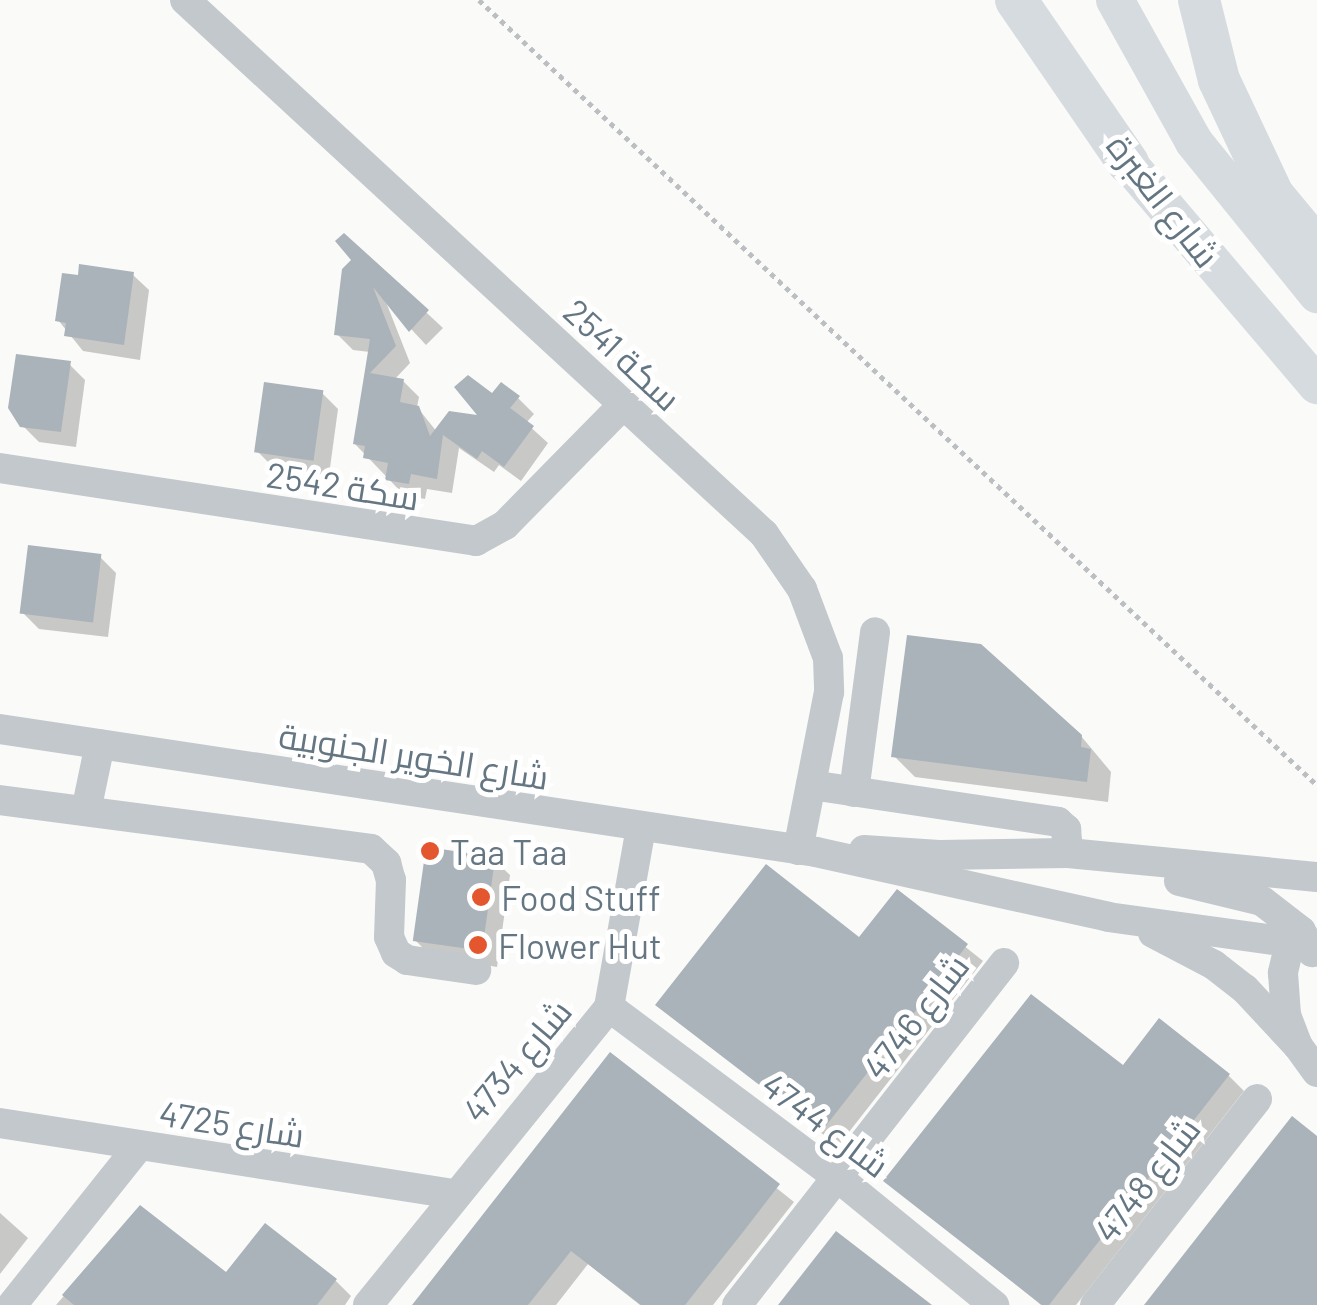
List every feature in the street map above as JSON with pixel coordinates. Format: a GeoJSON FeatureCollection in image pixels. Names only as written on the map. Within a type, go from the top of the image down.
{"type":"FeatureCollection","features":[{"type":"Feature","properties":{"kind":"highway"},"geometry":{"type":"LineString","coordinates":[[1016,0],[1128,163]]}},
{"type":"Feature","properties":{"kind":"highway"},"geometry":{"type":"LineString","coordinates":[[1199,0],[1219,80],[1265,179],[1273,195],[1317,248]]}},
{"type":"Feature","properties":{"kind":"main road","name":"شارع الغبرة"},"geometry":{"type":"LineString","coordinates":[[1034,0],[1128,163],[1317,385]]}},
{"type":"Feature","properties":{"kind":"main road","name":"شارع الغبرة"},"geometry":{"type":"LineString","coordinates":[[1115,0],[1194,142],[1317,294]]}},
{"type":"Feature","properties":{"kind":"street","name":"سكة 2541"},"geometry":{"type":"LineString","coordinates":[[185,0],[764,534],[802,589],[820,625],[828,658],[829,692],[811,785],[807,852]]}},
{"type":"Feature","properties":{"kind":"street","name":"سكة 2542"},"geometry":{"type":"LineString","coordinates":[[0,468],[476,541],[505,525],[623,404]]}},
{"type":"Feature","properties":{"kind":"street"},"geometry":{"type":"LineString","coordinates":[[854,792],[875,632]]}},
{"type":"Feature","properties":{"kind":"street"},"geometry":{"type":"LineString","coordinates":[[829,692],[866,697]]}},
{"type":"Feature","properties":{"kind":"street","name":"شارع الخوير الجنوبية"},"geometry":{"type":"LineString","coordinates":[[0,729],[807,852],[1108,917],[1309,942]]}},
{"type":"Feature","properties":{"kind":"street"},"geometry":{"type":"LineString","coordinates":[[86,812],[100,744]]}},
{"type":"Feature","properties":{"kind":"street"},"geometry":{"type":"LineString","coordinates":[[811,785],[1058,822],[1066,828],[1068,853]]}},
{"type":"Feature","properties":{"kind":"street"},"geometry":{"type":"LineString","coordinates":[[0,800],[370,849],[386,863],[391,880],[389,937],[396,953],[408,960],[476,970]]}},
{"type":"Feature","properties":{"kind":"street","name":"4734 شارع"},"geometry":{"type":"LineString","coordinates":[[368,1305],[453,1194],[609,1007],[641,828]]}},
{"type":"Feature","properties":{"kind":"street","name":"شارع الخوير الجنوبية"},"geometry":{"type":"LineString","coordinates":[[807,852],[1068,853],[1317,877]]}},
{"type":"Feature","properties":{"kind":"street"},"geometry":{"type":"LineString","coordinates":[[938,854],[1216,886],[1262,901],[1309,942],[1284,998],[1298,1046]]}},
{"type":"Feature","properties":{"kind":"street"},"geometry":{"type":"LineString","coordinates":[[1108,917],[1145,929],[1214,965],[1274,1016],[1317,1072]]}},
{"type":"Feature","properties":{"kind":"street","name":"4746 شارع"},"geometry":{"type":"LineString","coordinates":[[737,1305],[1004,963]]}},
{"type":"Feature","properties":{"kind":"street","name":"4744 شارع"},"geometry":{"type":"LineString","coordinates":[[609,1007],[836,1177],[994,1305]]}},
{"type":"Feature","properties":{"kind":"street","name":"4748 شارع"},"geometry":{"type":"LineString","coordinates":[[1095,1305],[1256,1100]]}},
{"type":"Feature","properties":{"kind":"street","name":"4725 شارع"},"geometry":{"type":"LineString","coordinates":[[0,1123],[453,1194]]}},
{"type":"Feature","properties":{"kind":"street"},"geometry":{"type":"LineString","coordinates":[[12,1305],[138,1146]]}},
{"type":"Feature","properties":{"kind":"path"},"geometry":{"type":"LineString","coordinates":[[479,0],[1317,784]]}},
{"type":"Feature","properties":{"kind":"building"},"geometry":{"type":"Polygon","coordinates":[[[344,233],[429,310],[409,332],[373,287],[396,346],[370,373],[404,379],[400,402],[419,406],[430,436],[449,411],[477,415],[454,387],[468,375],[492,393],[501,382],[520,396],[510,408],[534,426],[504,467],[482,451],[477,459],[443,435],[437,479],[411,474],[409,484],[385,480],[388,463],[363,458],[365,446],[353,444],[370,339],[334,335],[342,269],[351,260],[335,241],[344,233]]]}},
{"type":"Feature","properties":{"kind":"building"},"geometry":{"type":"Polygon","coordinates":[[[79,264],[134,272],[124,345],[64,336],[66,323],[55,321],[62,273],[78,275],[79,264]]]}},
{"type":"Feature","properties":{"kind":"building"},"geometry":{"type":"Polygon","coordinates":[[[16,354],[71,361],[61,432],[20,427],[8,408],[16,354]]]}},
{"type":"Feature","properties":{"kind":"building"},"geometry":{"type":"Polygon","coordinates":[[[264,382],[323,390],[314,461],[254,452],[264,382]]]}},
{"type":"Feature","properties":{"kind":"building"},"geometry":{"type":"Polygon","coordinates":[[[28,545],[101,554],[93,623],[20,613],[28,545]]]}},
{"type":"Feature","properties":{"kind":"building"},"geometry":{"type":"Polygon","coordinates":[[[907,635],[981,644],[1082,735],[1081,747],[1091,749],[1087,782],[891,757],[907,635]]]}},
{"type":"Feature","properties":{"kind":"building"},"geometry":{"type":"Polygon","coordinates":[[[426,847],[495,857],[482,951],[413,941],[426,847]]]}},
{"type":"Feature","properties":{"kind":"building"},"geometry":{"type":"Polygon","coordinates":[[[766,864],[859,937],[897,889],[968,944],[821,1132],[655,1005],[766,864]]]}},
{"type":"Feature","properties":{"kind":"building"},"geometry":{"type":"Polygon","coordinates":[[[1031,994],[1123,1065],[1159,1018],[1230,1074],[1049,1305],[1042,1305],[883,1181],[1031,994]]]}},
{"type":"Feature","properties":{"kind":"building"},"geometry":{"type":"Polygon","coordinates":[[[610,1052],[780,1184],[743,1232],[685,1305],[641,1305],[571,1251],[528,1305],[412,1305],[610,1052]]]}},
{"type":"Feature","properties":{"kind":"building"},"geometry":{"type":"Polygon","coordinates":[[[1292,1116],[1317,1136],[1317,1305],[1144,1305],[1292,1116]]]}},
{"type":"Feature","properties":{"kind":"building"},"geometry":{"type":"Polygon","coordinates":[[[140,1205],[226,1272],[265,1223],[337,1279],[317,1305],[74,1305],[62,1295],[140,1205]]]}},
{"type":"Feature","properties":{"kind":"building"},"geometry":{"type":"Polygon","coordinates":[[[836,1231],[932,1305],[778,1305],[836,1231]]]}},
{"type":"Feature","properties":{"kind":"place","name":"Taa Taa"},"geometry":{"type":"Point","coordinates":[430,851]}},
{"type":"Feature","properties":{"kind":"place","name":"Food Stuff"},"geometry":{"type":"Point","coordinates":[481,897]}},
{"type":"Feature","properties":{"kind":"place","name":"Flower Hut"},"geometry":{"type":"Point","coordinates":[478,945]}}]}
